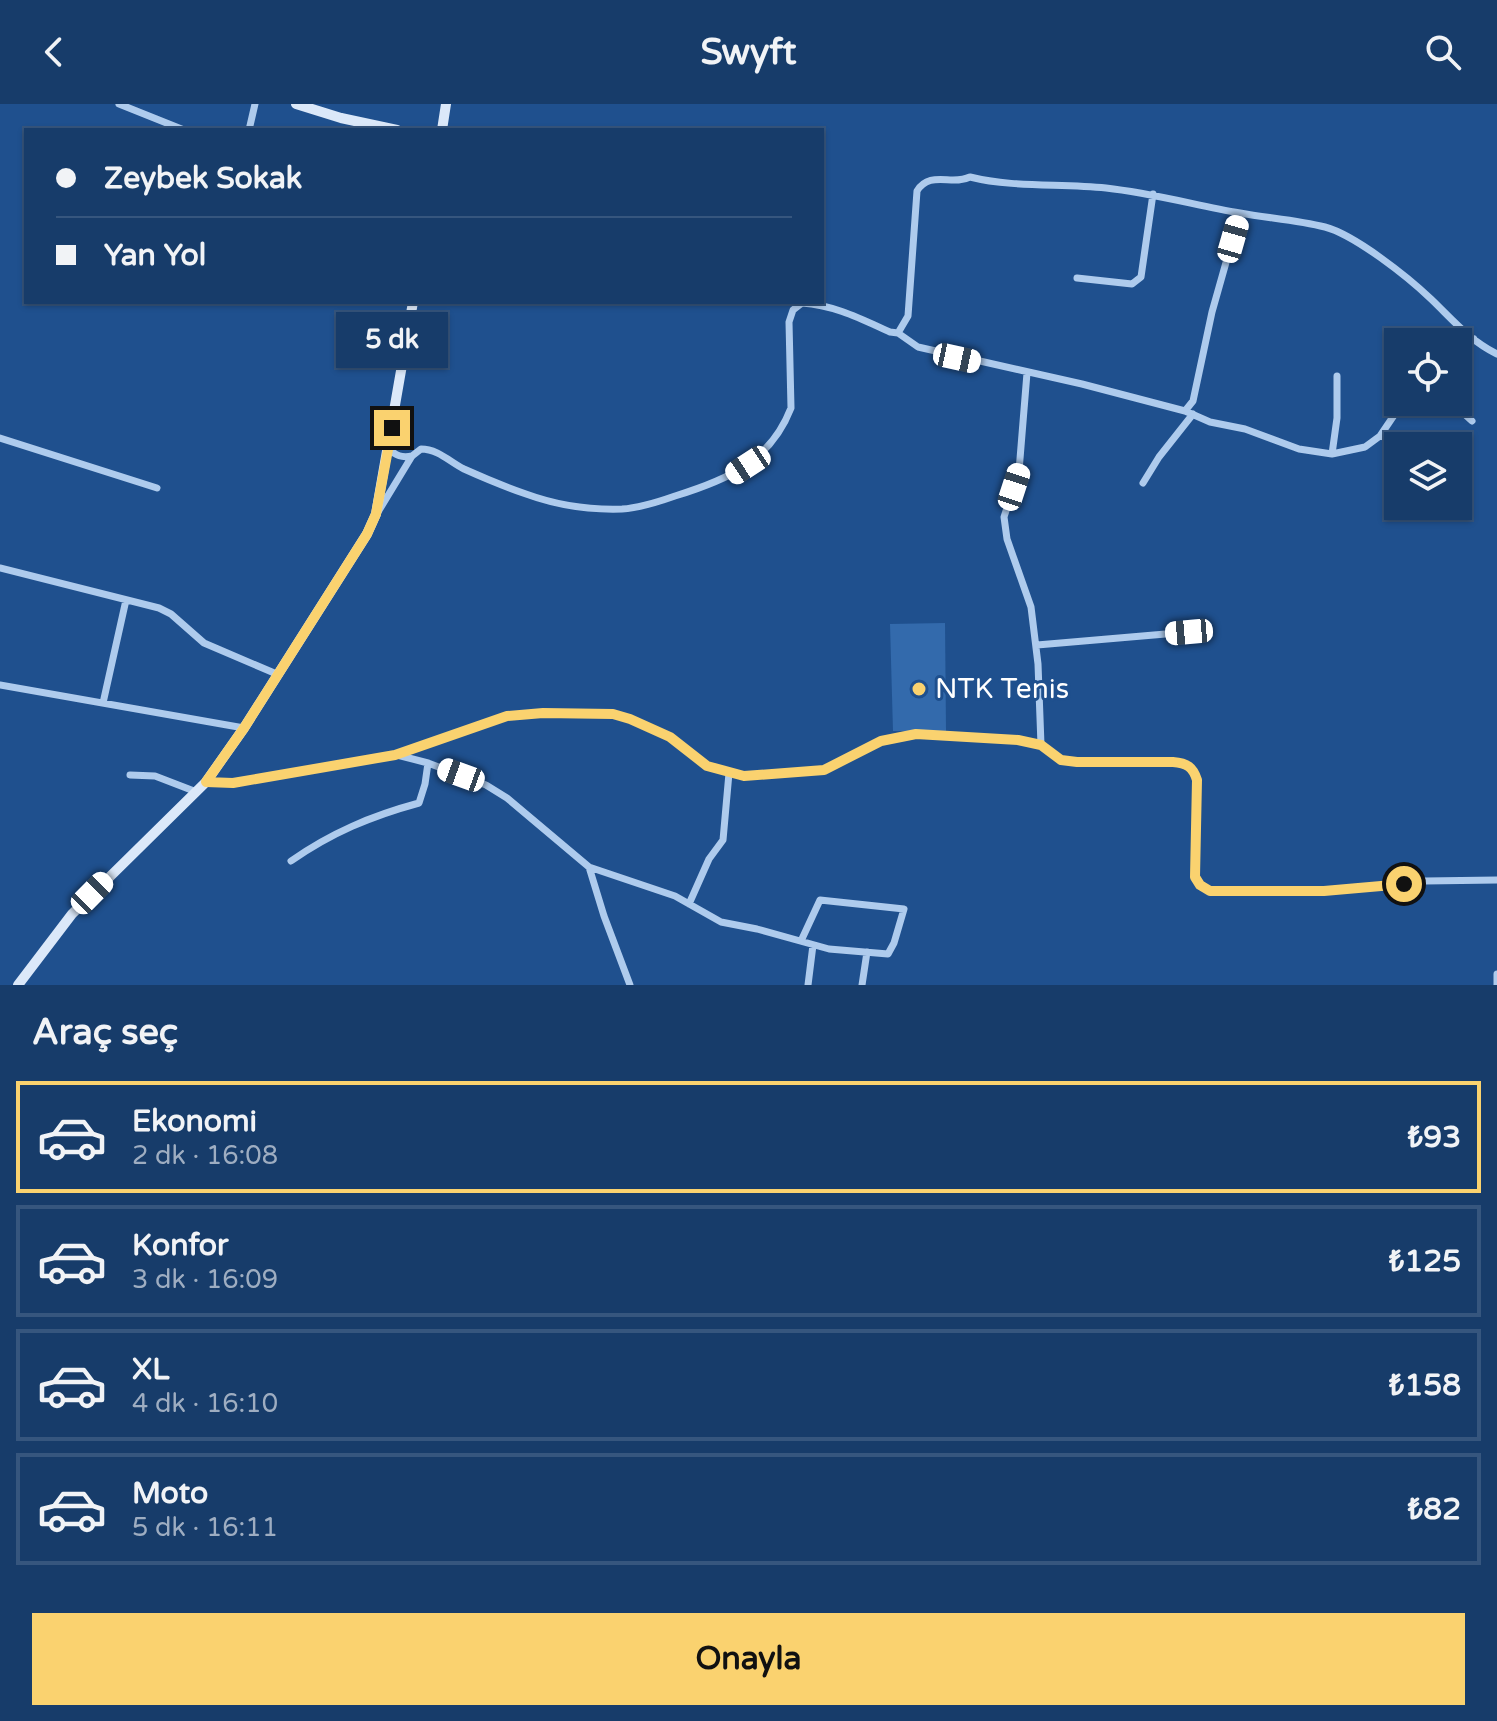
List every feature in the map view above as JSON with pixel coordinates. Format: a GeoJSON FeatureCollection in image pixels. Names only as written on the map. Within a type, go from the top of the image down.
{"type":"FeatureCollection","features":[{"type":"Feature","properties":{"kind":"street"},"geometry":{"type":"LineString","coordinates":[[119,104],[179,128]]}},
{"type":"Feature","properties":{"kind":"street"},"geometry":{"type":"LineString","coordinates":[[249,128],[255,104]]}},
{"type":"Feature","properties":{"kind":"street"},"geometry":{"type":"LineString","coordinates":[[296,104],[388,128]]}},
{"type":"Feature","properties":{"kind":"street"},"geometry":{"type":"LineString","coordinates":[[442,128],[446,104]]}},
{"type":"Feature","properties":{"kind":"street"},"geometry":{"type":"LineString","coordinates":[[898,333],[908,316],[917,191],[921,184],[929,180],[962,181],[970,177],[995,183],[1056,184],[1153,194],[1324,227],[1340,233],[1378,257],[1430,299],[1461,331],[1497,354]]}},
{"type":"Feature","properties":{"kind":"street"},"geometry":{"type":"LineString","coordinates":[[1077,278],[1137,282],[1141,277],[1153,194]]}},
{"type":"Feature","properties":{"kind":"street"},"geometry":{"type":"LineString","coordinates":[[1143,483],[1189,413],[1212,312],[1240,213]]}},
{"type":"Feature","properties":{"kind":"street"},"geometry":{"type":"LineString","coordinates":[[376,514],[413,304]]}},
{"type":"Feature","properties":{"kind":"street"},"geometry":{"type":"LineString","coordinates":[[18,985],[72,914],[206,782],[279,675],[412,456],[421,449],[436,452],[461,467],[551,502],[602,509],[627,509],[656,502],[729,478],[748,465],[772,440],[791,408],[789,322],[793,310],[801,304]]}},
{"type":"Feature","properties":{"kind":"street"},"geometry":{"type":"LineString","coordinates":[[820,304],[898,333],[918,347],[1082,384],[1189,413],[1210,422],[1245,429],[1299,449],[1332,454],[1365,447],[1380,436],[1394,416]]}},
{"type":"Feature","properties":{"kind":"street"},"geometry":{"type":"LineString","coordinates":[[1027,373],[1019,471],[1004,517],[1007,539],[1031,607],[1037,645],[1041,745]]}},
{"type":"Feature","properties":{"kind":"street"},"geometry":{"type":"LineString","coordinates":[[1332,454],[1337,418],[1337,376]]}},
{"type":"Feature","properties":{"kind":"street"},"geometry":{"type":"LineString","coordinates":[[1466,416],[1472,421]]}},
{"type":"Feature","properties":{"kind":"street"},"geometry":{"type":"LineString","coordinates":[[1380,436],[1384,437]]}},
{"type":"Feature","properties":{"kind":"street"},"geometry":{"type":"LineString","coordinates":[[0,438],[157,488]]}},
{"type":"Feature","properties":{"kind":"street"},"geometry":{"type":"LineString","coordinates":[[388,448],[404,458],[412,456]]}},
{"type":"Feature","properties":{"kind":"street"},"geometry":{"type":"LineString","coordinates":[[0,568],[171,614],[204,643],[279,675]]}},
{"type":"Feature","properties":{"kind":"street"},"geometry":{"type":"LineString","coordinates":[[103,703],[126,600]]}},
{"type":"Feature","properties":{"kind":"street"},"geometry":{"type":"LineString","coordinates":[[1037,645],[1189,632]]}},
{"type":"Feature","properties":{"kind":"street"},"geometry":{"type":"LineString","coordinates":[[0,685],[244,728]]}},
{"type":"Feature","properties":{"kind":"street"},"geometry":{"type":"LineString","coordinates":[[206,782],[233,783],[395,755],[507,716],[543,713],[613,714],[660,732],[707,766],[744,776],[824,770],[881,741],[903,735],[1018,740],[1041,745],[1061,760],[1187,764],[1194,770],[1197,780],[1195,877],[1200,885],[1210,891],[1324,891],[1425,881],[1497,880]]}},
{"type":"Feature","properties":{"kind":"street"},"geometry":{"type":"LineString","coordinates":[[395,755],[428,763],[486,785],[507,798],[589,867],[675,896],[721,922],[813,945],[888,954],[904,909],[820,900],[801,941]]}},
{"type":"Feature","properties":{"kind":"street"},"geometry":{"type":"LineString","coordinates":[[291,861],[345,828],[378,814],[419,803],[428,763]]}},
{"type":"Feature","properties":{"kind":"street"},"geometry":{"type":"LineString","coordinates":[[689,904],[709,859],[723,840],[729,773]]}},
{"type":"Feature","properties":{"kind":"street"},"geometry":{"type":"LineString","coordinates":[[130,775],[155,776],[194,791]]}},
{"type":"Feature","properties":{"kind":"street"},"geometry":{"type":"LineString","coordinates":[[589,867],[630,985]]}},
{"type":"Feature","properties":{"kind":"street"},"geometry":{"type":"LineString","coordinates":[[808,985],[813,945]]}},
{"type":"Feature","properties":{"kind":"street"},"geometry":{"type":"LineString","coordinates":[[862,985],[867,952]]}},
{"type":"Feature","properties":{"kind":"street"},"geometry":{"type":"LineString","coordinates":[[1497,974],[1497,985]]}},
{"type":"Feature","properties":{"kind":"shaded area","name":"NTK Tenis"},"geometry":{"type":"Polygon","coordinates":[[[945,623],[946,731],[893,731],[890,624],[945,623]]]}},
{"type":"Feature","properties":{"kind":"place","name":"NTK Tenis"},"geometry":{"type":"Point","coordinates":[919,689]}},
{"type":"Feature","properties":{"kind":"route"},"geometry":{"type":"LineString","coordinates":[[392,428],[376,514],[367,534],[306,633],[206,782],[233,783],[395,755],[507,716],[543,713],[613,714],[630,719],[670,737],[707,766],[744,776],[824,770],[881,741],[903,735],[1018,740],[1041,745],[1061,760],[1187,764],[1194,770],[1197,780],[1195,877],[1200,885],[1210,891],[1354,890],[1404,884]]}}]}
